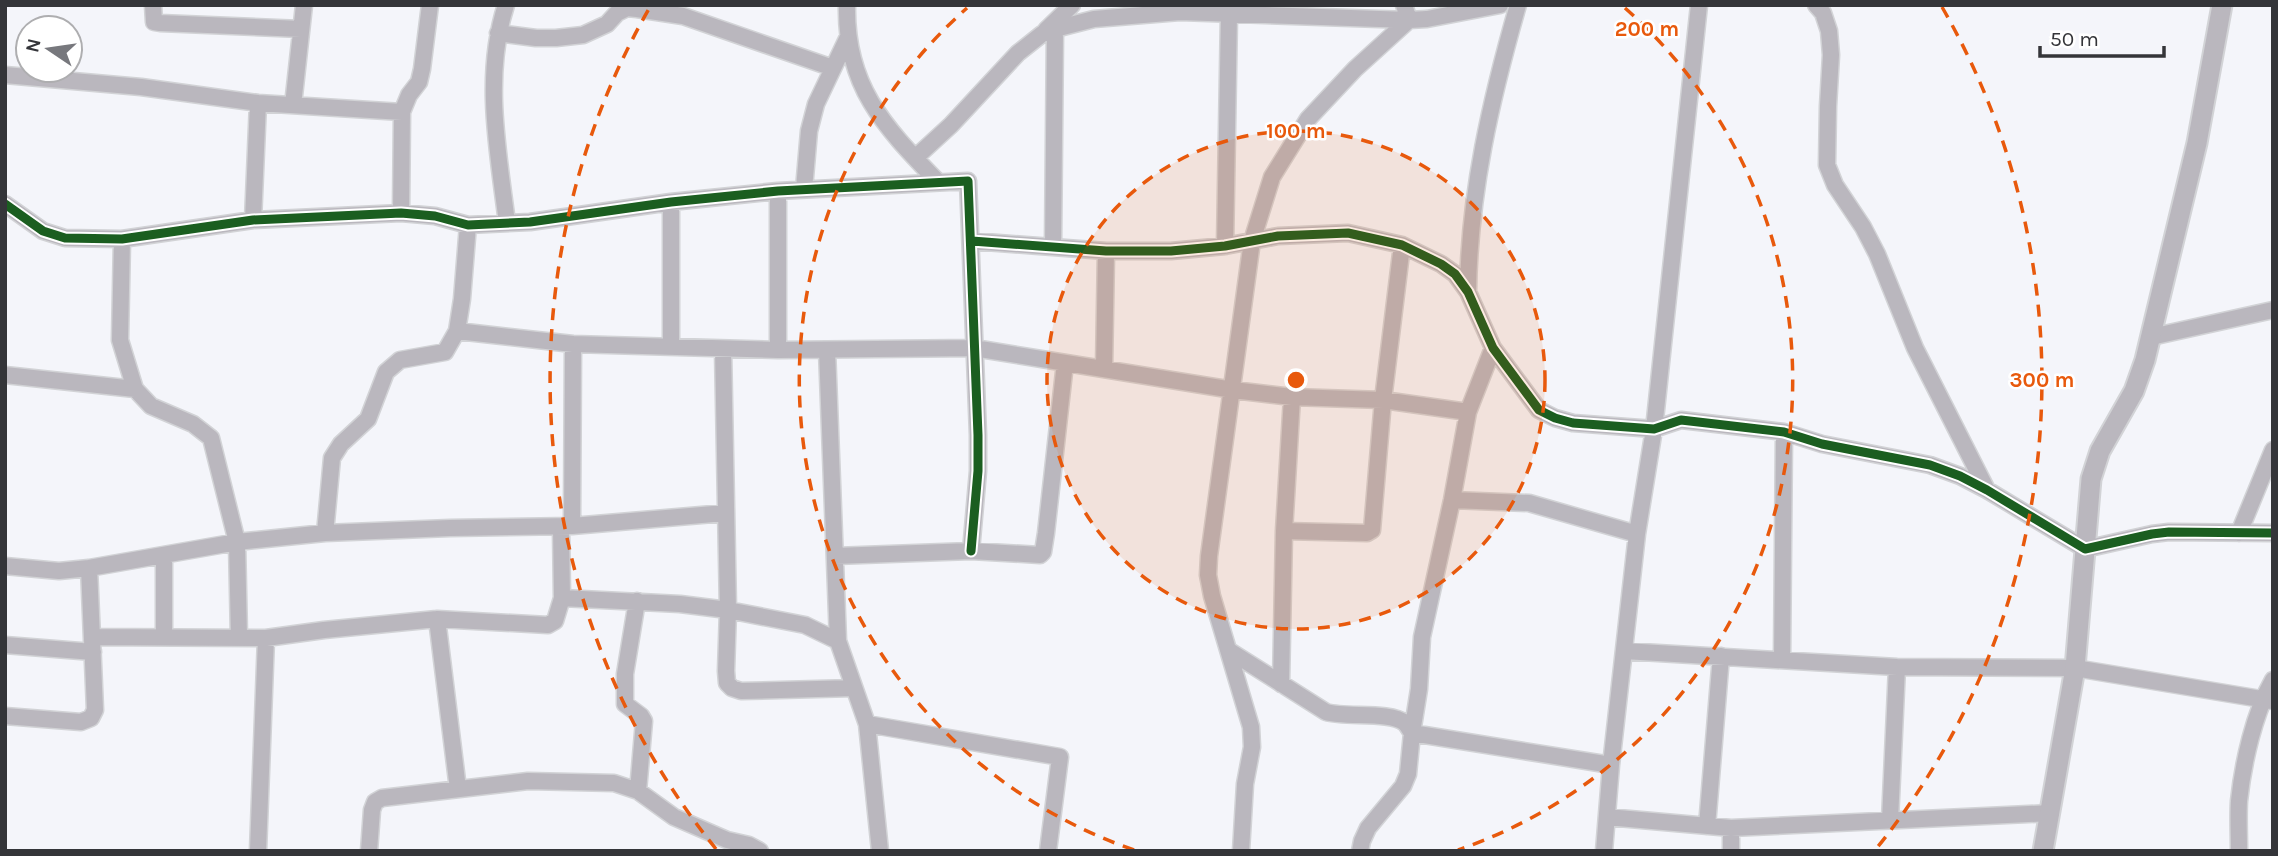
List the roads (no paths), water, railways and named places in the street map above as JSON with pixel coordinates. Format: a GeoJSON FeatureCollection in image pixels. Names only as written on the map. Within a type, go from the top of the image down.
{"type":"FeatureCollection","features":[{"type":"Feature","properties":{"kind":"street"},"geometry":{"type":"LineString","coordinates":[[153,5],[154,22],[160,23],[301,29]]}},
{"type":"Feature","properties":{"kind":"street"},"geometry":{"type":"LineString","coordinates":[[293,105],[304,5]]}},
{"type":"Feature","properties":{"kind":"street"},"geometry":{"type":"LineString","coordinates":[[401,213],[402,112],[409,95],[419,82],[430,5]]}},
{"type":"Feature","properties":{"kind":"street"},"geometry":{"type":"LineString","coordinates":[[506,5],[498,33],[494,64],[494,110],[507,223]]}},
{"type":"Feature","properties":{"kind":"street"},"geometry":{"type":"LineString","coordinates":[[847,5],[847,40],[871,105],[888,129],[937,183]]}},
{"type":"Feature","properties":{"kind":"street"},"geometry":{"type":"LineString","coordinates":[[1053,247],[1049,32],[1072,5]]}},
{"type":"Feature","properties":{"kind":"street"},"geometry":{"type":"LineString","coordinates":[[915,158],[951,125],[1017,52],[1049,32],[1094,19],[1180,12],[1406,12],[1427,19],[1500,5]]}},
{"type":"Feature","properties":{"kind":"street"},"geometry":{"type":"LineString","coordinates":[[1468,292],[1468,246],[1479,164],[1518,5]]}},
{"type":"Feature","properties":{"kind":"street"},"geometry":{"type":"LineString","coordinates":[[1604,851],[1611,765],[1637,534],[1654,429],[1699,5]]}},
{"type":"Feature","properties":{"kind":"street"},"geometry":{"type":"LineString","coordinates":[[1816,5],[1823,13],[1829,31],[1831,55],[1827,165],[1835,185],[1877,254],[1915,348],[1987,489]]}},
{"type":"Feature","properties":{"kind":"street"},"geometry":{"type":"LineString","coordinates":[[2043,851],[2075,668],[2091,479],[2100,452],[2134,391],[2151,337],[2197,142],[2222,5]]}},
{"type":"Feature","properties":{"kind":"street"},"geometry":{"type":"LineString","coordinates":[[498,33],[536,38],[583,35],[607,24],[617,13],[627,8],[637,9],[683,16],[833,68]]}},
{"type":"Feature","properties":{"kind":"street"},"geometry":{"type":"LineString","coordinates":[[1241,851],[1245,784],[1252,747],[1251,727],[1208,575],[1252,241],[1272,177],[1308,119],[1406,12]]}},
{"type":"Feature","properties":{"kind":"street"},"geometry":{"type":"LineString","coordinates":[[1225,246],[1229,14]]}},
{"type":"Feature","properties":{"kind":"street"},"geometry":{"type":"LineString","coordinates":[[804,190],[809,131],[816,104],[847,40]]}},
{"type":"Feature","properties":{"kind":"street"},"geometry":{"type":"LineString","coordinates":[[5,75],[141,87],[258,103],[402,112]]}},
{"type":"Feature","properties":{"kind":"street"},"geometry":{"type":"LineString","coordinates":[[253,220],[258,103]]}},
{"type":"Feature","properties":{"kind":"street"},"geometry":{"type":"LineString","coordinates":[[5,204],[43,231],[65,238],[122,239],[253,220],[401,213],[435,215],[468,225],[530,222],[671,202],[778,191],[968,181],[978,471],[971,551]]}},
{"type":"Feature","properties":{"kind":"street"},"geometry":{"type":"LineString","coordinates":[[778,191],[778,351]]}},
{"type":"Feature","properties":{"kind":"street"},"geometry":{"type":"LineString","coordinates":[[671,202],[671,347]]}},
{"type":"Feature","properties":{"kind":"street"},"geometry":{"type":"LineString","coordinates":[[325,533],[332,457],[341,444],[368,419],[386,372],[400,360],[444,352],[457,331],[468,225]]}},
{"type":"Feature","properties":{"kind":"street"},"geometry":{"type":"LineString","coordinates":[[972,241],[1106,251],[1171,251],[1225,246],[1278,236],[1348,233],[1402,245],[1455,274],[1468,292],[1493,348],[1539,410],[1555,418],[1654,429],[1681,420],[1784,432],[1822,444],[1930,465],[1987,489],[2085,549],[2152,534],[2273,533]]}},
{"type":"Feature","properties":{"kind":"street"},"geometry":{"type":"LineString","coordinates":[[122,239],[120,340],[135,389],[151,406],[193,424],[211,438],[237,542],[239,638]]}},
{"type":"Feature","properties":{"kind":"street"},"geometry":{"type":"LineString","coordinates":[[1284,531],[1367,533],[1372,530],[1383,400],[1402,245]]}},
{"type":"Feature","properties":{"kind":"street"},"geometry":{"type":"LineString","coordinates":[[1104,369],[1106,251]]}},
{"type":"Feature","properties":{"kind":"street"},"geometry":{"type":"LineString","coordinates":[[2151,337],[2273,310]]}},
{"type":"Feature","properties":{"kind":"street"},"geometry":{"type":"LineString","coordinates":[[457,331],[573,344],[778,351],[974,348],[1233,390],[1292,397],[1383,400],[1468,412]]}},
{"type":"Feature","properties":{"kind":"street"},"geometry":{"type":"LineString","coordinates":[[5,645],[93,645],[164,637],[266,638],[438,619],[548,625],[555,621],[562,598],[573,344]]}},
{"type":"Feature","properties":{"kind":"street"},"geometry":{"type":"LineString","coordinates":[[1360,851],[1368,828],[1403,786],[1408,774],[1419,689],[1422,637],[1468,412],[1493,348]]}},
{"type":"Feature","properties":{"kind":"street"},"geometry":{"type":"LineString","coordinates":[[723,349],[727,683],[741,691],[855,688]]}},
{"type":"Feature","properties":{"kind":"street"},"geometry":{"type":"LineString","coordinates":[[827,350],[838,641],[867,724],[880,851]]}},
{"type":"Feature","properties":{"kind":"street"},"geometry":{"type":"LineString","coordinates":[[835,556],[971,551],[1036,556],[1042,552],[1065,363]]}},
{"type":"Feature","properties":{"kind":"street"},"geometry":{"type":"LineString","coordinates":[[5,375],[135,389]]}},
{"type":"Feature","properties":{"kind":"street"},"geometry":{"type":"LineString","coordinates":[[1280,684],[1284,531],[1292,397]]}},
{"type":"Feature","properties":{"kind":"street"},"geometry":{"type":"LineString","coordinates":[[1782,660],[1784,432]]}},
{"type":"Feature","properties":{"kind":"street"},"geometry":{"type":"LineString","coordinates":[[2239,533],[2273,450]]}},
{"type":"Feature","properties":{"kind":"street"},"geometry":{"type":"LineString","coordinates":[[1452,500],[1529,503],[1637,534]]}},
{"type":"Feature","properties":{"kind":"street"},"geometry":{"type":"LineString","coordinates":[[5,566],[59,571],[89,568],[237,542],[325,533],[566,526],[725,513]]}},
{"type":"Feature","properties":{"kind":"street"},"geometry":{"type":"LineString","coordinates":[[164,555],[164,637]]}},
{"type":"Feature","properties":{"kind":"street"},"geometry":{"type":"LineString","coordinates":[[5,716],[81,722],[91,718],[95,710],[89,568]]}},
{"type":"Feature","properties":{"kind":"street"},"geometry":{"type":"LineString","coordinates":[[562,598],[637,601],[728,610],[805,625],[838,641]]}},
{"type":"Feature","properties":{"kind":"street"},"geometry":{"type":"LineString","coordinates":[[637,601],[624,686],[625,704],[644,721],[638,791]]}},
{"type":"Feature","properties":{"kind":"street"},"geometry":{"type":"LineString","coordinates":[[438,619],[458,789]]}},
{"type":"Feature","properties":{"kind":"street"},"geometry":{"type":"LineString","coordinates":[[258,851],[266,638]]}},
{"type":"Feature","properties":{"kind":"street"},"geometry":{"type":"LineString","coordinates":[[1228,650],[1326,712],[1394,718],[1404,722],[1412,733],[1611,765]]}},
{"type":"Feature","properties":{"kind":"street"},"geometry":{"type":"LineString","coordinates":[[1624,651],[1897,667],[2075,668],[2267,700]]}},
{"type":"Feature","properties":{"kind":"street"},"geometry":{"type":"LineString","coordinates":[[1707,826],[1721,656]]}},
{"type":"Feature","properties":{"kind":"street"},"geometry":{"type":"LineString","coordinates":[[1890,820],[1897,667]]}},
{"type":"Feature","properties":{"kind":"street"},"geometry":{"type":"LineString","coordinates":[[2239,851],[2239,802],[2246,764],[2273,680]]}},
{"type":"Feature","properties":{"kind":"street"},"geometry":{"type":"LineString","coordinates":[[867,724],[1060,757],[1048,851]]}},
{"type":"Feature","properties":{"kind":"street"},"geometry":{"type":"LineString","coordinates":[[369,851],[372,810],[375,802],[382,799],[528,781],[592,781],[614,783],[638,791],[674,817],[760,851]]}},
{"type":"Feature","properties":{"kind":"street"},"geometry":{"type":"LineString","coordinates":[[1607,817],[1731,828],[2050,813]]}},
{"type":"Feature","properties":{"kind":"street"},"geometry":{"type":"LineString","coordinates":[[1731,828],[1731,851]]}}]}
